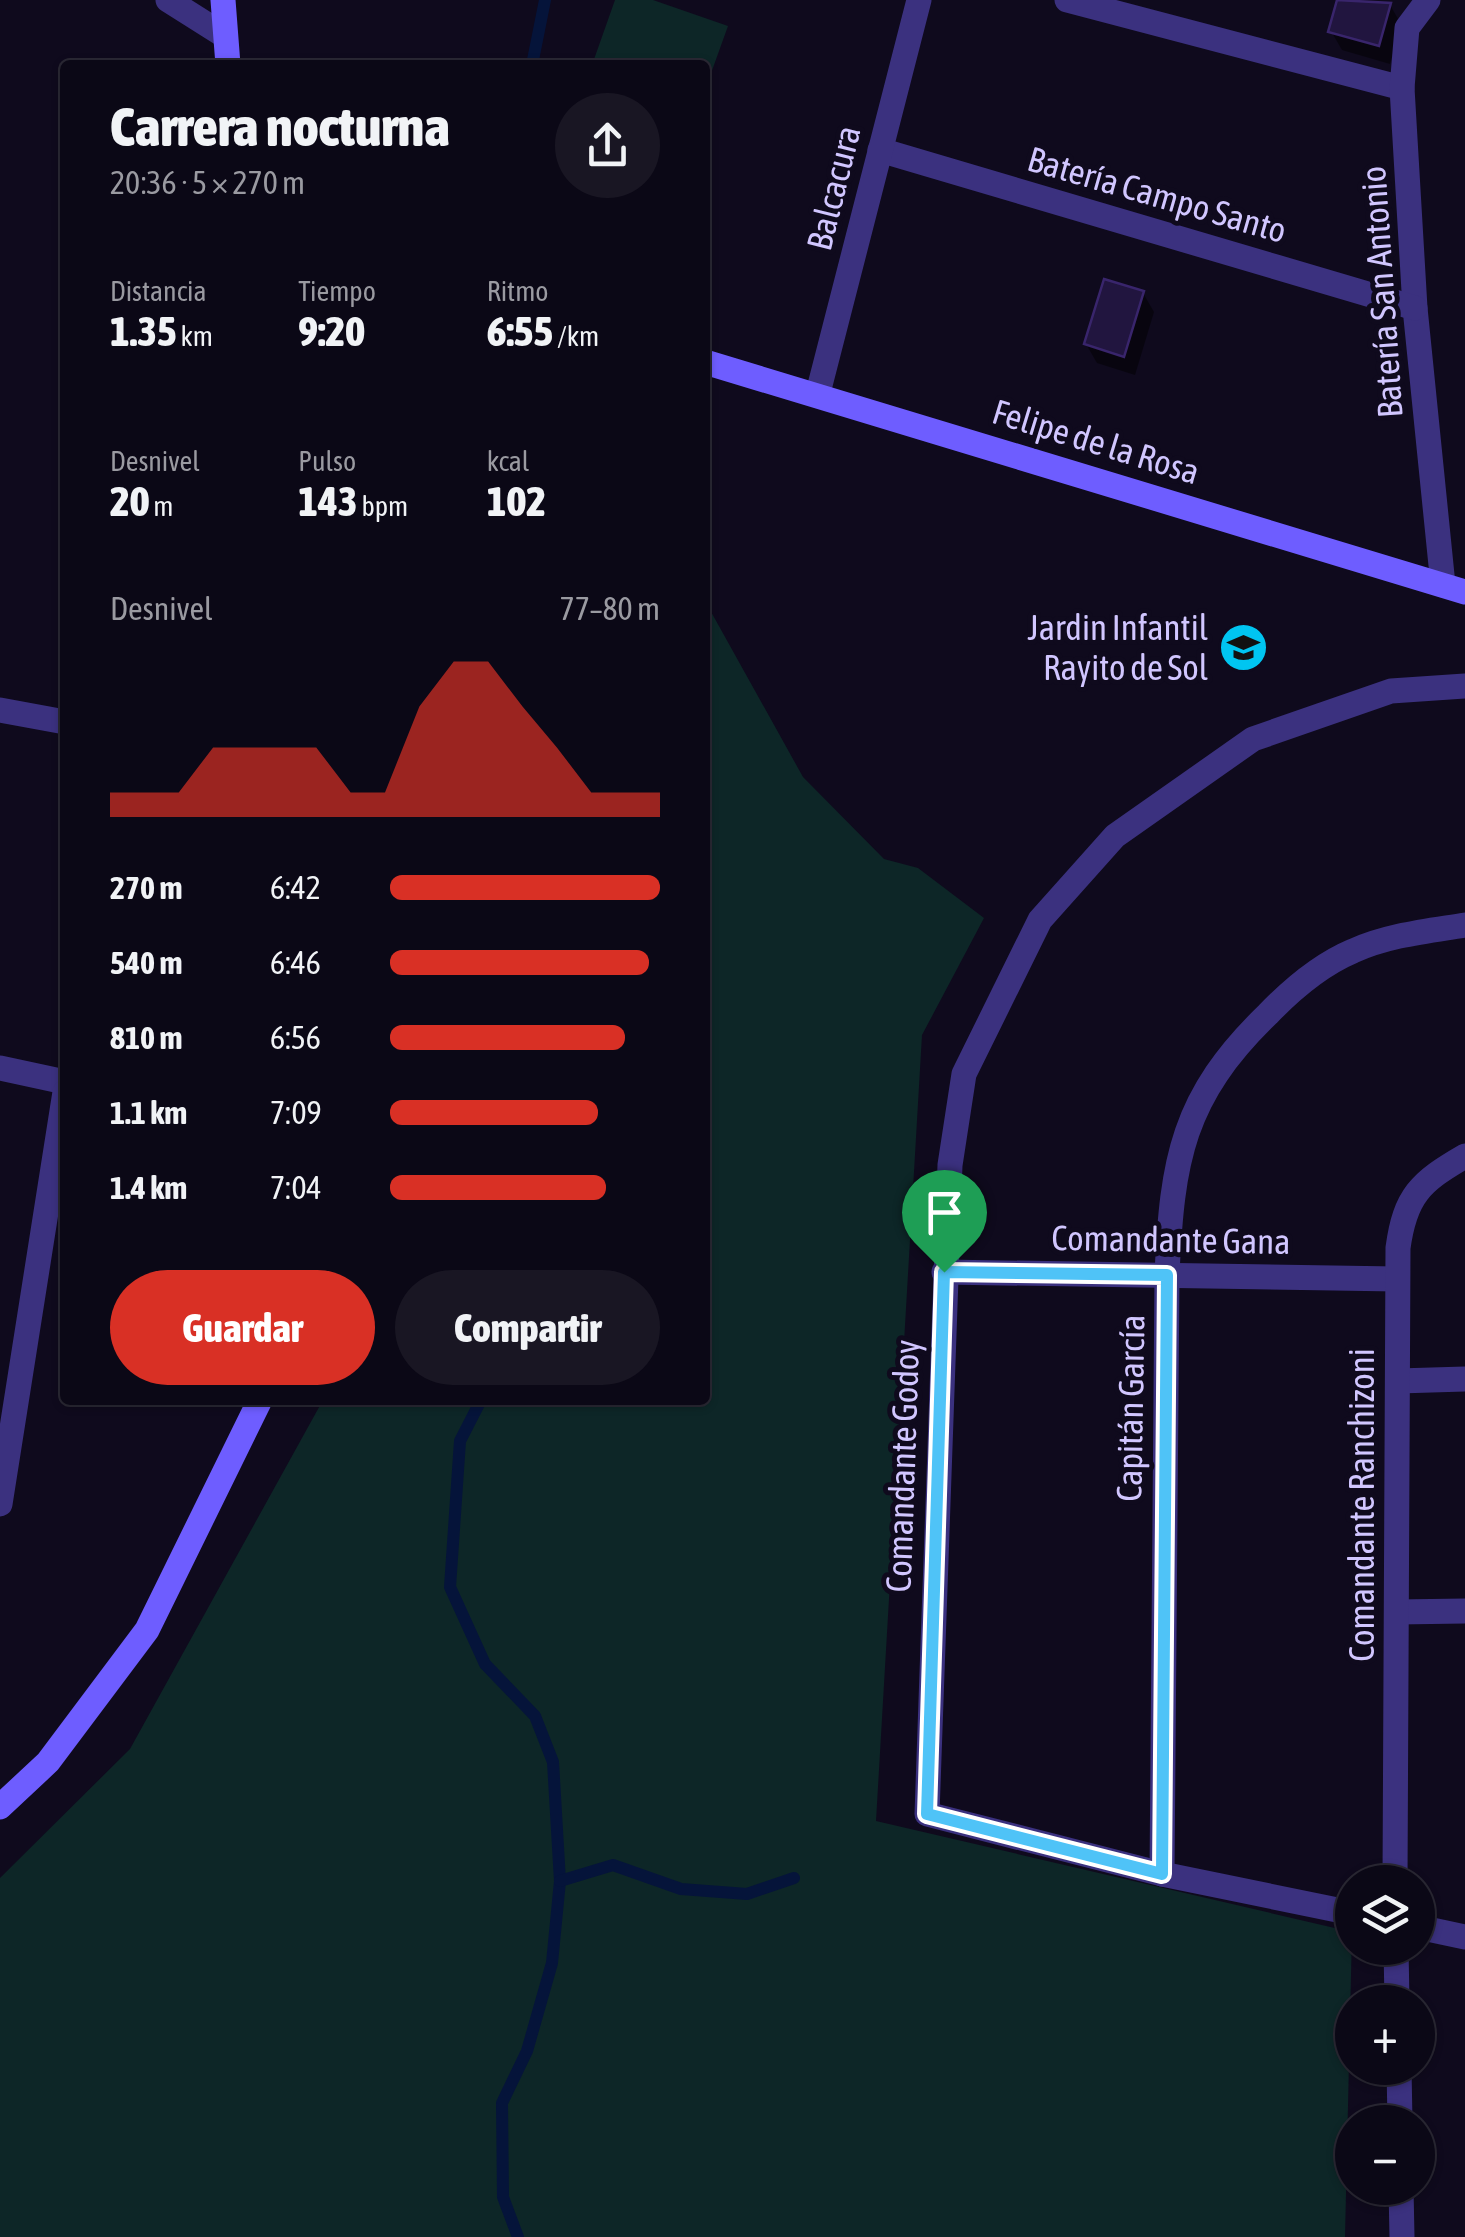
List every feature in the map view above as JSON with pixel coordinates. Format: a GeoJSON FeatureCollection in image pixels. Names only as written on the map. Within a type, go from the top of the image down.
{"type":"FeatureCollection","features":[{"type":"Feature","properties":{"kind":"street"},"geometry":{"type":"LineString","coordinates":[[168,0],[225,36]]}},
{"type":"Feature","properties":{"kind":"street"},"geometry":{"type":"LineString","coordinates":[[223,0],[227,60]]}},
{"type":"Feature","properties":{"kind":"street","name":"Balcacura"},"geometry":{"type":"LineString","coordinates":[[818,393],[919,0]]}},
{"type":"Feature","properties":{"kind":"street"},"geometry":{"type":"LineString","coordinates":[[1067,0],[1402,88]]}},
{"type":"Feature","properties":{"kind":"street","name":"Batería San Antonio"},"geometry":{"type":"LineString","coordinates":[[1428,0],[1407,28],[1402,88],[1415,308],[1454,589]]}},
{"type":"Feature","properties":{"kind":"street","name":"Batería Campo Santo"},"geometry":{"type":"LineString","coordinates":[[880,150],[1415,308]]}},
{"type":"Feature","properties":{"kind":"street","name":"Felipe de la Rosa"},"geometry":{"type":"LineString","coordinates":[[710,363],[1454,589]]}},
{"type":"Feature","properties":{"kind":"street","name":"Comandante Godoy"},"geometry":{"type":"LineString","coordinates":[[1162,1874],[927,1814],[944,1272],[950,1166],[964,1074],[1040,920],[1115,836],[1253,739],[1391,692],[1465,686]]}},
{"type":"Feature","properties":{"kind":"street"},"geometry":{"type":"LineString","coordinates":[[0,710],[60,721]]}},
{"type":"Feature","properties":{"kind":"street","name":"Capitán García"},"geometry":{"type":"LineString","coordinates":[[1162,1874],[1167,1275],[1170,1204],[1184,1135],[1214,1073],[1300,981],[1354,950],[1465,925]]}},
{"type":"Feature","properties":{"kind":"street"},"geometry":{"type":"LineString","coordinates":[[0,1068],[60,1081]]}},
{"type":"Feature","properties":{"kind":"street"},"geometry":{"type":"LineString","coordinates":[[0,1504],[4,1449],[60,1121]]}},
{"type":"Feature","properties":{"kind":"street","name":"Comandante Ranchizoni"},"geometry":{"type":"LineString","coordinates":[[1396,1865],[1397,1279],[1402,1221],[1410,1197],[1464,1156]]}},
{"type":"Feature","properties":{"kind":"street","name":"Comandante Gana"},"geometry":{"type":"LineString","coordinates":[[944,1272],[1397,1279]]}},
{"type":"Feature","properties":{"kind":"street"},"geometry":{"type":"LineString","coordinates":[[1398,1382],[1465,1379]]}},
{"type":"Feature","properties":{"kind":"street"},"geometry":{"type":"LineString","coordinates":[[0,1807],[48,1762],[147,1630],[258,1405]]}},
{"type":"Feature","properties":{"kind":"street"},"geometry":{"type":"LineString","coordinates":[[1397,1612],[1465,1611]]}},
{"type":"Feature","properties":{"kind":"street"},"geometry":{"type":"LineString","coordinates":[[1162,1874],[1335,1910]]}},
{"type":"Feature","properties":{"kind":"street"},"geometry":{"type":"LineString","coordinates":[[1435,1931],[1465,1937]]}},
{"type":"Feature","properties":{"kind":"street"},"geometry":{"type":"LineString","coordinates":[[1401,2205],[1402,2237]]}},
{"type":"Feature","properties":{"kind":"green space"},"geometry":{"type":"Polygon","coordinates":[[[615,0],[653,0],[728,26],[710,76],[710,60],[594,60],[615,0]]]}},
{"type":"Feature","properties":{"kind":"green space"},"geometry":{"type":"Polygon","coordinates":[[[710,610],[803,777],[884,859],[918,868],[984,918],[922,1035],[876,1821],[1335,1928],[1335,1965],[1351,1965],[1351,1985],[1335,1985],[1335,2085],[1348,2085],[1348,2105],[1335,2105],[1335,2205],[1346,2205],[1345,2237],[0,2237],[0,1878],[130,1749],[320,1405],[710,1405],[710,610]]]}},
{"type":"Feature","properties":{"kind":"building"},"geometry":{"type":"Polygon","coordinates":[[[1337,0],[1391,3],[1379,46],[1328,32],[1337,0]]]}},
{"type":"Feature","properties":{"kind":"building"},"geometry":{"type":"Polygon","coordinates":[[[1104,279],[1144,291],[1124,357],[1084,344],[1104,279]]]}},
{"type":"Feature","properties":{"kind":"waterway"},"geometry":{"type":"LineString","coordinates":[[533,60],[545,0]]}},
{"type":"Feature","properties":{"kind":"waterway"},"geometry":{"type":"LineString","coordinates":[[478,1405],[460,1441],[450,1587],[485,1664],[535,1716],[553,1762],[560,1881],[552,1963],[527,2051],[502,2103],[503,2197],[518,2237]]}},
{"type":"Feature","properties":{"kind":"waterway"},"geometry":{"type":"LineString","coordinates":[[560,1881],[613,1865],[681,1889],[747,1894],[794,1878]]}},
{"type":"Feature","properties":{"kind":"place","name":"Jardin Infantil Rayito de Sol"},"geometry":{"type":"Point","coordinates":[1243,648]}},
{"type":"Feature","properties":{"kind":"route"},"geometry":{"type":"LineString","coordinates":[[944,1272],[1167,1275],[1162,1874],[927,1814],[944,1272]]}}]}
